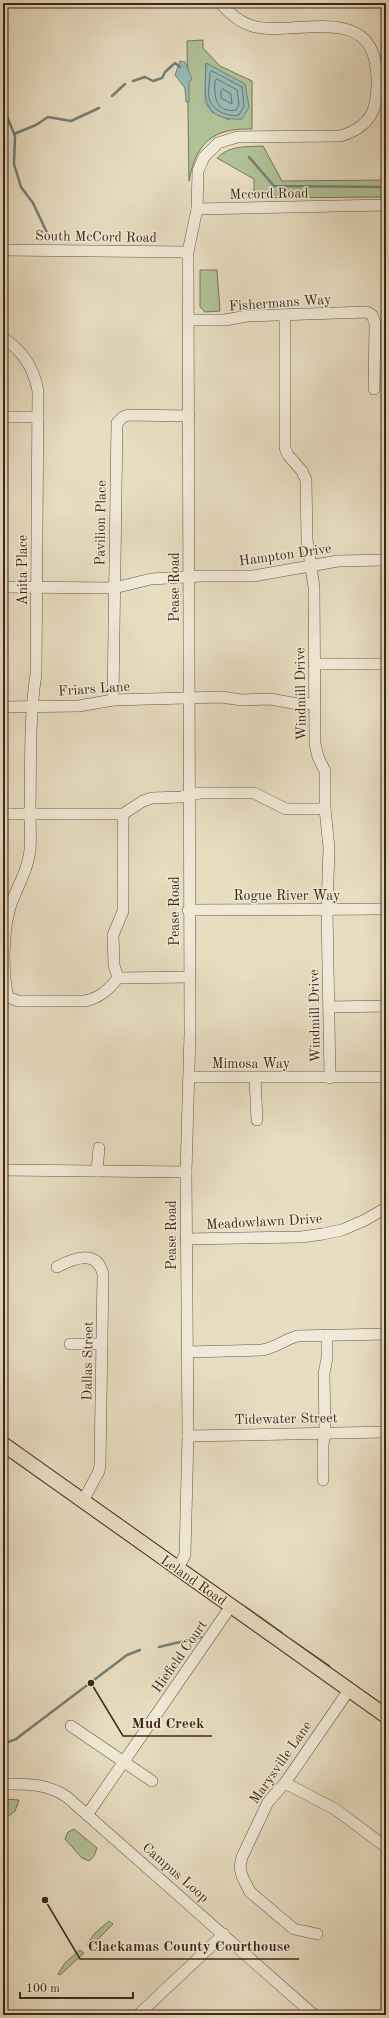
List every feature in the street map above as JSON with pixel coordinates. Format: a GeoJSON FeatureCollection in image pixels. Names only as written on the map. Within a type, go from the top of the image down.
{"type":"FeatureCollection","features":[{"type":"Feature","properties":{"kind":"main road","name":"Leland Road"},"geometry":{"type":"LineString","coordinates":[[3,1444],[386,1716]]}},
{"type":"Feature","properties":{"kind":"street"},"geometry":{"type":"LineString","coordinates":[[188,252],[197,209],[196,180],[200,163],[210,149],[218,143],[237,137],[340,136],[349,133],[367,120],[373,111],[376,100],[377,65],[369,45],[356,33],[349,29],[337,27],[270,28],[252,26],[235,17],[220,3]]}},
{"type":"Feature","properties":{"kind":"street","name":"Mccord Road"},"geometry":{"type":"LineString","coordinates":[[197,209],[386,205]]}},
{"type":"Feature","properties":{"kind":"street","name":"South McCord Road"},"geometry":{"type":"LineString","coordinates":[[3,250],[188,252]]}},
{"type":"Feature","properties":{"kind":"street","name":"Pease Road"},"geometry":{"type":"LineString","coordinates":[[178,1568],[185,1555],[188,1436],[186,1172],[189,1077],[188,252]]}},
{"type":"Feature","properties":{"kind":"street","name":"Fishermans Way"},"geometry":{"type":"LineString","coordinates":[[189,320],[225,320],[247,316],[362,312],[372,315],[375,323],[374,389]]}},
{"type":"Feature","properties":{"kind":"street","name":"Windmill Drive"},"geometry":{"type":"LineString","coordinates":[[285,315],[285,448],[290,459],[302,471],[306,480],[307,540],[312,565],[314,587],[314,703],[316,751],[325,771],[326,781],[325,809],[329,848],[327,910],[330,1078]]}},
{"type":"Feature","properties":{"kind":"street","name":"Anita Place"},"geometry":{"type":"LineString","coordinates":[[3,338],[13,344],[23,355],[36,377],[38,391],[36,674],[32,705],[30,851],[27,865],[11,904],[4,942],[6,986],[8,997],[18,1001],[85,1001],[102,995],[118,978]]}},
{"type":"Feature","properties":{"kind":"street","name":"Pavilion Place"},"geometry":{"type":"LineString","coordinates":[[113,700],[117,423],[123,417],[128,415],[189,416]]}},
{"type":"Feature","properties":{"kind":"street"},"geometry":{"type":"LineString","coordinates":[[3,418],[38,416]]}},
{"type":"Feature","properties":{"kind":"street","name":"Hampton Drive"},"geometry":{"type":"LineString","coordinates":[[3,587],[114,588],[151,579],[202,576],[253,576],[347,560],[386,560]]}},
{"type":"Feature","properties":{"kind":"street"},"geometry":{"type":"LineString","coordinates":[[314,664],[386,664]]}},
{"type":"Feature","properties":{"kind":"street","name":"Friars Lane"},"geometry":{"type":"LineString","coordinates":[[3,707],[32,705],[79,706],[113,700],[188,698],[270,699],[294,703],[314,703]]}},
{"type":"Feature","properties":{"kind":"street"},"geometry":{"type":"LineString","coordinates":[[3,814],[123,814],[152,798],[200,793],[254,793],[286,810],[325,809]]}},
{"type":"Feature","properties":{"kind":"street"},"geometry":{"type":"LineString","coordinates":[[123,814],[124,911],[113,935],[114,965],[118,978],[189,977]]}},
{"type":"Feature","properties":{"kind":"street","name":"Rogue River Way"},"geometry":{"type":"LineString","coordinates":[[188,910],[386,909]]}},
{"type":"Feature","properties":{"kind":"street"},"geometry":{"type":"LineString","coordinates":[[329,1007],[386,1006]]}},
{"type":"Feature","properties":{"kind":"street","name":"Mimosa Way"},"geometry":{"type":"LineString","coordinates":[[189,1077],[386,1077]]}},
{"type":"Feature","properties":{"kind":"street"},"geometry":{"type":"LineString","coordinates":[[255,1078],[257,1120]]}},
{"type":"Feature","properties":{"kind":"street"},"geometry":{"type":"LineString","coordinates":[[97,1171],[99,1148]]}},
{"type":"Feature","properties":{"kind":"street"},"geometry":{"type":"LineString","coordinates":[[3,1170],[186,1172]]}},
{"type":"Feature","properties":{"kind":"street","name":"Meadowlawn Drive"},"geometry":{"type":"LineString","coordinates":[[186,1239],[301,1237],[323,1234],[342,1230],[365,1220],[386,1208]]}},
{"type":"Feature","properties":{"kind":"street","name":"Dallas Street"},"geometry":{"type":"LineString","coordinates":[[57,1267],[73,1258],[93,1259],[102,1267],[103,1274],[100,1465],[99,1471],[84,1501]]}},
{"type":"Feature","properties":{"kind":"street"},"geometry":{"type":"LineString","coordinates":[[188,1352],[262,1350],[274,1348],[288,1339],[297,1336],[386,1334]]}},
{"type":"Feature","properties":{"kind":"street"},"geometry":{"type":"LineString","coordinates":[[323,1480],[323,1445],[325,1432],[324,1374],[327,1358],[327,1335]]}},
{"type":"Feature","properties":{"kind":"street"},"geometry":{"type":"LineString","coordinates":[[70,1344],[102,1344]]}},
{"type":"Feature","properties":{"kind":"street","name":"Tidewater Street"},"geometry":{"type":"LineString","coordinates":[[188,1436],[325,1432],[386,1432]]}},
{"type":"Feature","properties":{"kind":"street","name":"Hiefield Court"},"geometry":{"type":"LineString","coordinates":[[87,1815],[231,1606]]}},
{"type":"Feature","properties":{"kind":"street","name":"Marysville Lane"},"geometry":{"type":"LineString","coordinates":[[317,1934],[294,1929],[250,1892],[242,1876],[240,1867],[242,1857],[268,1802],[285,1783],[349,1690]]}},
{"type":"Feature","properties":{"kind":"street"},"geometry":{"type":"LineString","coordinates":[[71,1726],[152,1781]]}},
{"type":"Feature","properties":{"kind":"street"},"geometry":{"type":"LineString","coordinates":[[285,1783],[335,1809],[386,1847]]}},
{"type":"Feature","properties":{"kind":"street","name":"Campus Loop"},"geometry":{"type":"LineString","coordinates":[[3,1784],[36,1784],[50,1787],[63,1794],[224,1934],[314,2015]]}},
{"type":"Feature","properties":{"kind":"street"},"geometry":{"type":"LineString","coordinates":[[138,2015],[224,1934]]}},
{"type":"Feature","properties":{"kind":"green space"},"geometry":{"type":"Polygon","coordinates":[[[203,40],[203,48],[220,66],[252,81],[252,129],[226,131],[208,140],[196,157],[189,181],[187,41],[203,40]],[[206,63],[205,102],[212,112],[229,120],[206,63]]]}},
{"type":"Feature","properties":{"kind":"green space"},"geometry":{"type":"Polygon","coordinates":[[[263,146],[282,181],[386,180],[386,197],[254,198],[254,179],[217,158],[233,149],[263,146]]]}},
{"type":"Feature","properties":{"kind":"green space"},"geometry":{"type":"Polygon","coordinates":[[[200,270],[217,270],[220,311],[205,312],[200,307],[200,270]]]}},
{"type":"Feature","properties":{"kind":"green space"},"geometry":{"type":"Polygon","coordinates":[[[3,1799],[19,1800],[15,1811],[3,1820],[3,1799]]]}},
{"type":"Feature","properties":{"kind":"green space"},"geometry":{"type":"Polygon","coordinates":[[[74,1829],[97,1848],[94,1856],[89,1861],[82,1858],[65,1839],[68,1832],[74,1829]]]}},
{"type":"Feature","properties":{"kind":"green space"},"geometry":{"type":"Polygon","coordinates":[[[109,1921],[113,1924],[90,1947],[87,1945],[94,1934],[109,1921]]]}},
{"type":"Feature","properties":{"kind":"green space"},"geometry":{"type":"Polygon","coordinates":[[[80,1950],[84,1953],[60,1975],[58,1974],[65,1963],[80,1950]]]}},
{"type":"Feature","properties":{"kind":"water"},"geometry":{"type":"Polygon","coordinates":[[[180,61],[185,62],[192,79],[189,82],[189,102],[186,102],[185,88],[175,75],[180,61]]]}},
{"type":"Feature","properties":{"kind":"water"},"geometry":{"type":"Polygon","coordinates":[[[206,63],[245,84],[249,107],[242,119],[228,118],[218,115],[211,110],[206,95],[206,63]]]}},
{"type":"Feature","properties":{"kind":"waterway"},"geometry":{"type":"LineString","coordinates":[[133,81],[145,77],[153,81],[162,78],[165,72],[175,63],[180,67]]}},
{"type":"Feature","properties":{"kind":"waterway"},"geometry":{"type":"LineString","coordinates":[[112,96],[125,84]]}},
{"type":"Feature","properties":{"kind":"waterway"},"geometry":{"type":"LineString","coordinates":[[3,107],[15,136],[14,164],[21,187],[33,203],[49,237]]}},
{"type":"Feature","properties":{"kind":"waterway"},"geometry":{"type":"LineString","coordinates":[[14,134],[36,125],[48,117],[71,121],[99,108]]}},
{"type":"Feature","properties":{"kind":"waterway"},"geometry":{"type":"LineString","coordinates":[[249,157],[274,186],[386,187]]}},
{"type":"Feature","properties":{"kind":"waterway"},"geometry":{"type":"LineString","coordinates":[[245,1607],[282,1633]]}},
{"type":"Feature","properties":{"kind":"waterway"},"geometry":{"type":"LineString","coordinates":[[159,1647],[201,1637]]}},
{"type":"Feature","properties":{"kind":"waterway"},"geometry":{"type":"LineString","coordinates":[[291,1640],[329,1666]]}},
{"type":"Feature","properties":{"kind":"waterway"},"geometry":{"type":"LineString","coordinates":[[3,1744],[16,1739],[127,1655],[140,1650]]}},
{"type":"Feature","properties":{"kind":"place","name":"Mud Creek"},"geometry":{"type":"Point","coordinates":[91,1683]}},
{"type":"Feature","properties":{"kind":"place","name":"Clackamas County Courthouse"},"geometry":{"type":"Point","coordinates":[45,1900]}}]}
